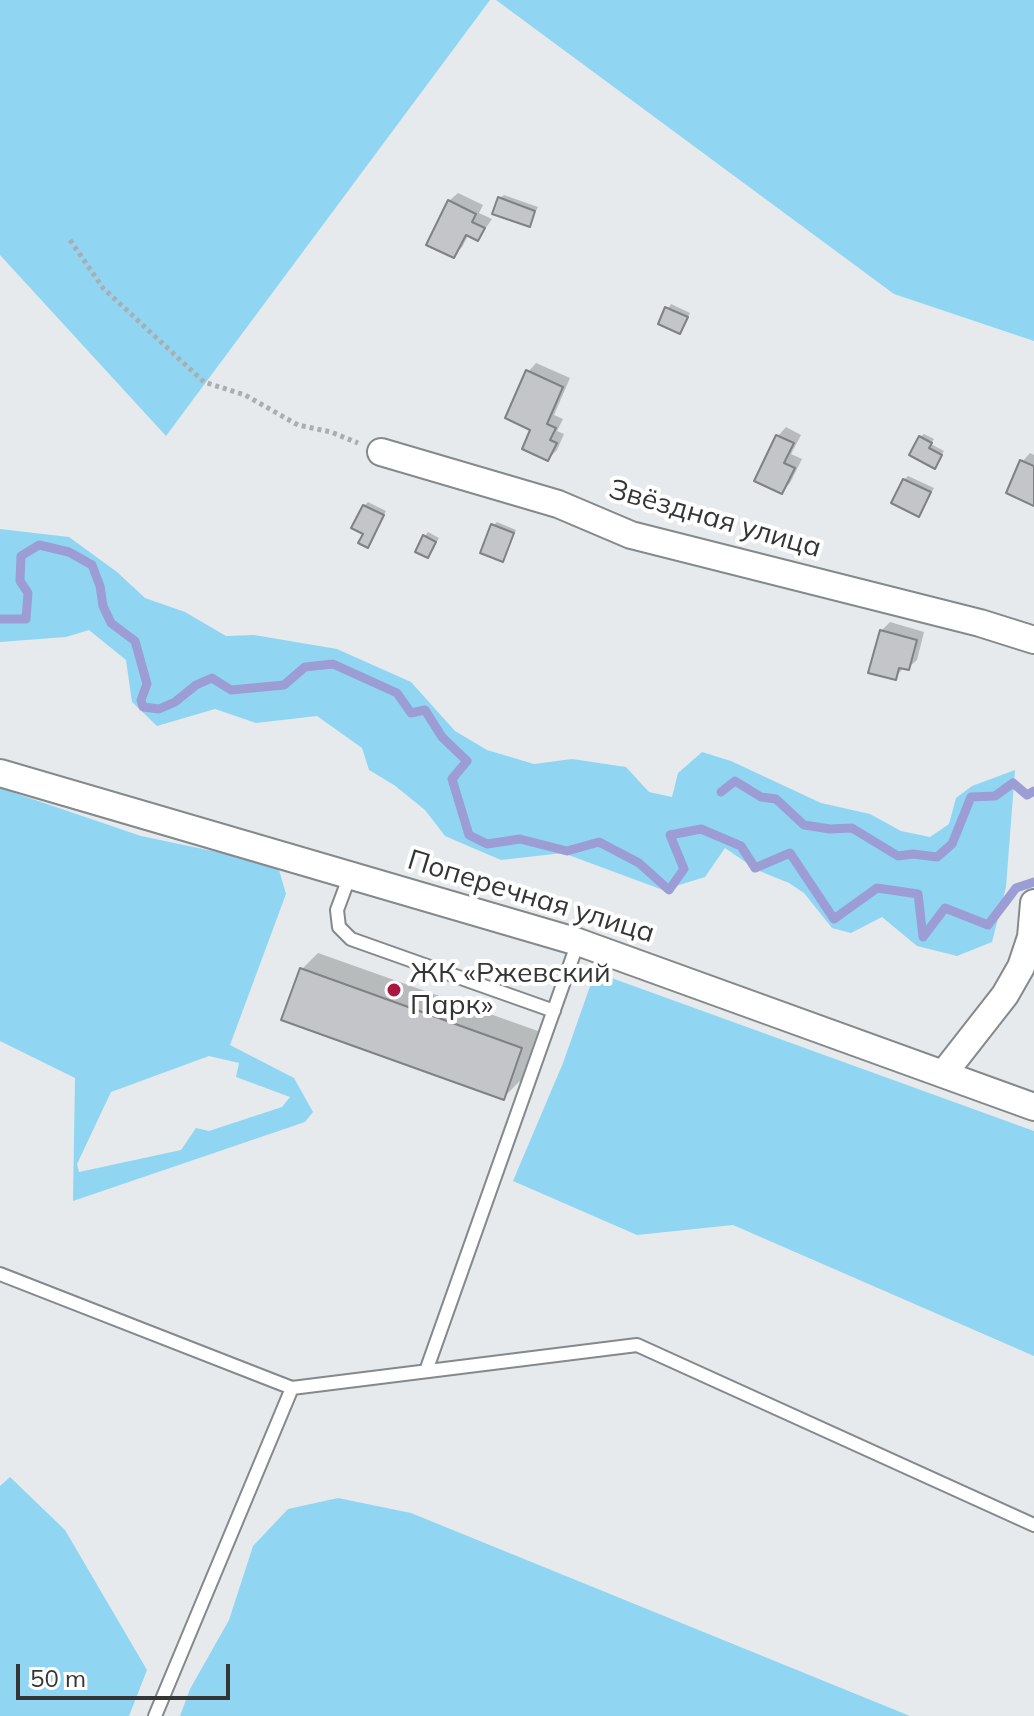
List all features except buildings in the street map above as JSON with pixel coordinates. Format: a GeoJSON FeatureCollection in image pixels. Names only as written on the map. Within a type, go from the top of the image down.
{"type":"FeatureCollection","features":[{"type":"Feature","properties":{"kind":"street","name":"Звёздная улица"},"geometry":{"type":"LineString","coordinates":[[381,452],[558,504],[631,535],[980,623],[1034,640]]}},
{"type":"Feature","properties":{"kind":"street","name":"Поперечная улица"},"geometry":{"type":"LineString","coordinates":[[0,773],[578,942],[1034,1107]]}},
{"type":"Feature","properties":{"kind":"street"},"geometry":{"type":"LineString","coordinates":[[944,1073],[1005,995],[1021,967],[1031,937],[1034,903]]}},
{"type":"Feature","properties":{"kind":"lane"},"geometry":{"type":"LineString","coordinates":[[350,875],[337,910],[339,927],[351,939],[554,1011]]}},
{"type":"Feature","properties":{"kind":"lane"},"geometry":{"type":"LineString","coordinates":[[426,1371],[578,942]]}},
{"type":"Feature","properties":{"kind":"lane"},"geometry":{"type":"LineString","coordinates":[[0,1274],[292,1388],[637,1345],[1034,1525]]}},
{"type":"Feature","properties":{"kind":"lane"},"geometry":{"type":"LineString","coordinates":[[155,1716],[292,1388]]}},
{"type":"Feature","properties":{"kind":"path"},"geometry":{"type":"LineString","coordinates":[[70,240],[103,288],[204,382],[245,395],[298,425],[331,432],[381,452]]}},
{"type":"Feature","properties":{"kind":"shaded area"},"geometry":{"type":"Polygon","coordinates":[[[0,0],[490,0],[166,436],[0,255],[0,0]]]}},
{"type":"Feature","properties":{"kind":"shaded area"},"geometry":{"type":"Polygon","coordinates":[[[496,0],[1034,0],[1034,341],[894,294],[496,0]]]}},
{"type":"Feature","properties":{"kind":"shaded area"},"geometry":{"type":"Polygon","coordinates":[[[0,529],[69,537],[117,572],[145,598],[185,612],[226,636],[254,635],[337,649],[411,682],[455,731],[487,750],[534,764],[572,759],[626,767],[649,792],[672,797],[678,773],[702,752],[731,761],[821,803],[870,814],[901,831],[930,837],[949,824],[956,798],[972,786],[1015,770],[1006,887],[992,942],[957,956],[917,946],[882,917],[851,933],[832,928],[804,893],[757,870],[725,848],[705,877],[663,890],[563,853],[501,860],[445,836],[425,810],[369,770],[362,748],[317,716],[256,723],[215,709],[157,726],[132,702],[126,660],[89,630],[66,637],[0,642],[0,529]]]}},
{"type":"Feature","properties":{"kind":"shaded area"},"geometry":{"type":"Polygon","coordinates":[[[0,788],[141,836],[265,862],[279,870],[286,894],[230,1045],[294,1078],[313,1112],[305,1122],[73,1201],[75,1078],[0,1041],[0,788]],[[209,1056],[111,1092],[77,1164],[79,1172],[181,1150],[196,1128],[209,1131],[282,1107],[290,1097],[236,1077],[239,1063],[209,1056]]]}},
{"type":"Feature","properties":{"kind":"shaded area"},"geometry":{"type":"Polygon","coordinates":[[[595,972],[1034,1131],[1034,1356],[733,1225],[637,1235],[513,1181],[563,1063],[595,972]]]}},
{"type":"Feature","properties":{"kind":"shaded area"},"geometry":{"type":"Polygon","coordinates":[[[10,1477],[65,1530],[147,1670],[129,1716],[0,1716],[0,1486],[10,1477]]]}},
{"type":"Feature","properties":{"kind":"shaded area"},"geometry":{"type":"Polygon","coordinates":[[[338,1498],[411,1513],[910,1716],[180,1716],[190,1689],[229,1620],[253,1546],[288,1509],[338,1498]]]}},
{"type":"Feature","properties":{"kind":"waterway"},"geometry":{"type":"LineString","coordinates":[[0,619],[26,619],[28,593],[20,581],[21,556],[39,545],[69,552],[92,565],[111,623],[135,641],[147,684],[141,700],[143,707],[159,709],[212,678],[231,690],[284,685],[305,667],[333,664],[397,693],[411,713],[425,710],[442,737],[467,761],[452,779],[469,835],[487,844],[520,839],[567,851],[599,842],[639,863],[669,890],[684,869],[670,835],[701,829],[741,846],[755,868],[790,853],[834,919],[877,888],[918,894],[923,937],[945,908],[988,925],[1016,888],[1034,882]]}},
{"type":"Feature","properties":{"kind":"waterway"},"geometry":{"type":"LineString","coordinates":[[721,792],[735,781],[761,797],[776,799],[804,825],[852,828],[898,856],[937,857],[952,844],[971,797],[995,796],[1013,783],[1027,795],[1034,791]]}},
{"type":"Feature","properties":{"kind":"place","name":"ЖК «Ржевский Парк»"},"geometry":{"type":"Point","coordinates":[394,990]}}]}
